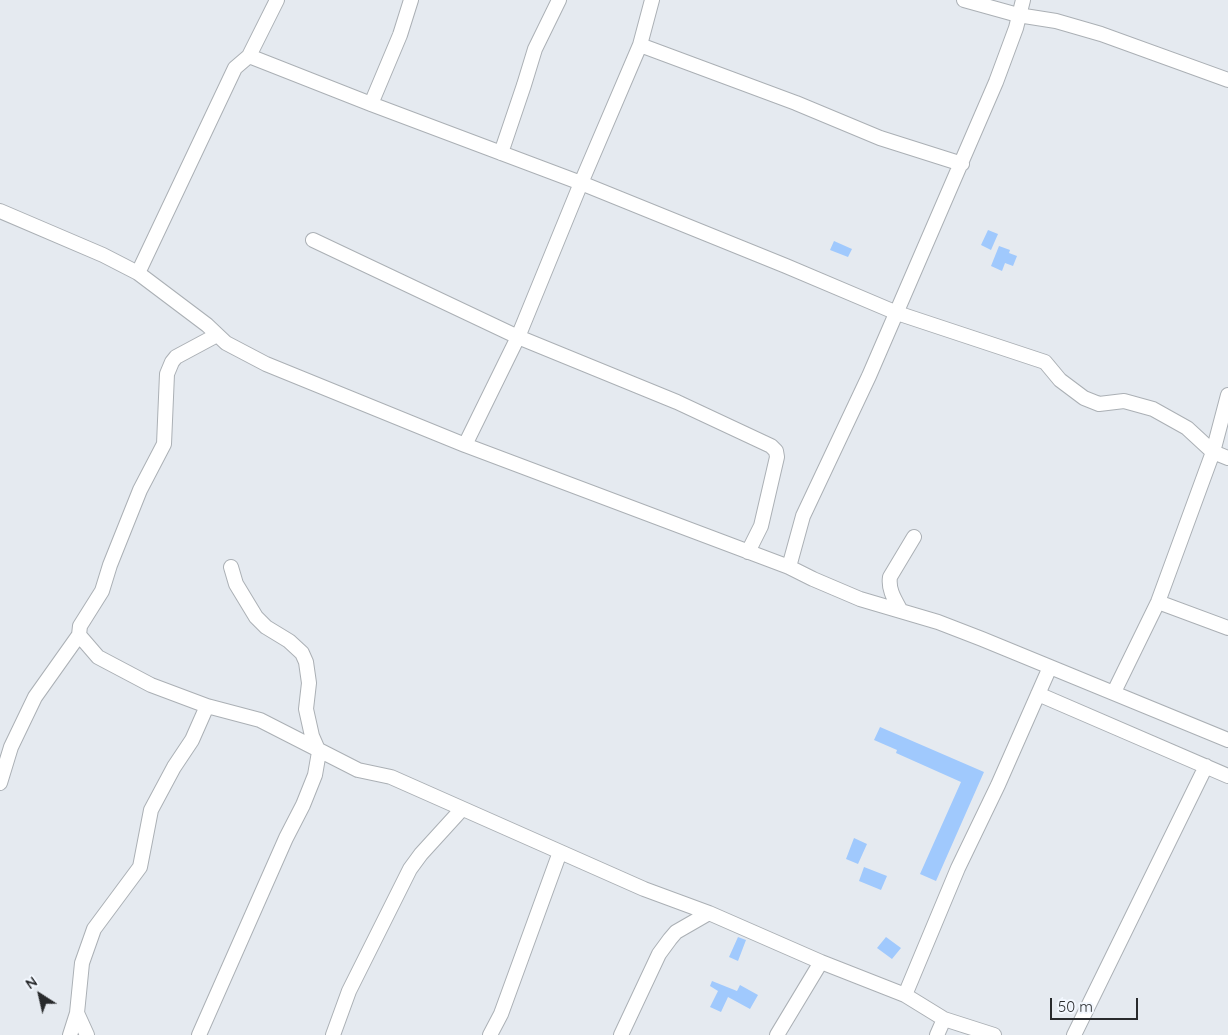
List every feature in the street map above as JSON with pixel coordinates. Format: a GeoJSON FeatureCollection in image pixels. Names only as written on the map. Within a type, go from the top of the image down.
{"type":"FeatureCollection","features":[{"type":"Feature","properties":{"kind":"street"},"geometry":{"type":"LineString","coordinates":[[138,273],[235,68],[249,56],[277,0]]}},
{"type":"Feature","properties":{"kind":"street"},"geometry":{"type":"LineString","coordinates":[[371,104],[400,35],[411,0]]}},
{"type":"Feature","properties":{"kind":"street"},"geometry":{"type":"LineString","coordinates":[[501,153],[535,49],[559,0]]}},
{"type":"Feature","properties":{"kind":"street"},"geometry":{"type":"LineString","coordinates":[[465,445],[518,338],[640,45],[652,0]]}},
{"type":"Feature","properties":{"kind":"street"},"geometry":{"type":"LineString","coordinates":[[964,0],[1018,15],[1056,21],[1101,34],[1228,80]]}},
{"type":"Feature","properties":{"kind":"street"},"geometry":{"type":"LineString","coordinates":[[789,567],[803,516],[870,376],[962,164],[996,82],[1016,28],[1023,0]]}},
{"type":"Feature","properties":{"kind":"street"},"geometry":{"type":"LineString","coordinates":[[640,45],[796,103],[880,138],[962,164]]}},
{"type":"Feature","properties":{"kind":"street"},"geometry":{"type":"LineString","coordinates":[[249,56],[582,183],[786,266],[897,314],[1045,362],[1060,380],[1084,398],[1099,404],[1124,401],[1152,410],[1187,428],[1213,452],[1228,458]]}},
{"type":"Feature","properties":{"kind":"street"},"geometry":{"type":"LineString","coordinates":[[0,211],[103,255],[138,273],[187,309],[226,343],[266,364],[465,445],[789,567],[860,599],[938,622],[1228,740]]}},
{"type":"Feature","properties":{"kind":"street"},"geometry":{"type":"LineString","coordinates":[[313,240],[518,338],[677,402],[771,446],[776,451],[777,457],[761,526],[748,552]]}},
{"type":"Feature","properties":{"kind":"street"},"geometry":{"type":"LineString","coordinates":[[0,783],[6,746],[35,697],[79,635],[80,626],[102,591],[110,565],[140,490],[164,444],[167,374],[172,362],[176,357],[218,335]]}},
{"type":"Feature","properties":{"kind":"street"},"geometry":{"type":"LineString","coordinates":[[1114,692],[1158,602],[1213,452],[1228,395]]}},
{"type":"Feature","properties":{"kind":"street"},"geometry":{"type":"LineString","coordinates":[[901,611],[888,584],[890,577],[914,537]]}},
{"type":"Feature","properties":{"kind":"street"},"geometry":{"type":"LineString","coordinates":[[199,1035],[286,838],[303,805],[315,775],[319,752],[312,736],[306,709],[309,683],[306,662],[302,653],[289,641],[266,627],[256,617],[236,584],[231,567]]}},
{"type":"Feature","properties":{"kind":"street"},"geometry":{"type":"LineString","coordinates":[[1158,602],[1228,628]]}},
{"type":"Feature","properties":{"kind":"street"},"geometry":{"type":"LineString","coordinates":[[79,635],[98,658],[151,685],[207,706],[260,720],[319,752],[358,770],[391,777],[644,889],[709,913],[821,962],[904,995],[944,1019],[994,1035]]}},
{"type":"Feature","properties":{"kind":"street"},"geometry":{"type":"LineString","coordinates":[[904,995],[958,868],[998,785],[1050,667]]}},
{"type":"Feature","properties":{"kind":"street"},"geometry":{"type":"LineString","coordinates":[[1038,694],[1228,776]]}},
{"type":"Feature","properties":{"kind":"street"},"geometry":{"type":"LineString","coordinates":[[70,1035],[77,1012],[82,964],[94,929],[140,867],[151,810],[192,740],[207,706]]}},
{"type":"Feature","properties":{"kind":"street"},"geometry":{"type":"LineString","coordinates":[[1074,1035],[1206,766]]}},
{"type":"Feature","properties":{"kind":"street"},"geometry":{"type":"LineString","coordinates":[[333,1035],[349,991],[410,869],[421,854],[462,809]]}},
{"type":"Feature","properties":{"kind":"street"},"geometry":{"type":"LineString","coordinates":[[490,1035],[501,1014],[560,852]]}},
{"type":"Feature","properties":{"kind":"street"},"geometry":{"type":"LineString","coordinates":[[622,1035],[660,954],[670,939],[676,932],[709,913]]}},
{"type":"Feature","properties":{"kind":"street"},"geometry":{"type":"LineString","coordinates":[[777,1035],[821,962]]}},
{"type":"Feature","properties":{"kind":"street"},"geometry":{"type":"LineString","coordinates":[[77,1012],[87,1035]]}},
{"type":"Feature","properties":{"kind":"street"},"geometry":{"type":"LineString","coordinates":[[937,1035],[944,1019]]}},
{"type":"Feature","properties":{"kind":"building"},"geometry":{"type":"Polygon","coordinates":[[[988,230],[998,234],[991,250],[981,245],[988,230]]]}},
{"type":"Feature","properties":{"kind":"building"},"geometry":{"type":"Polygon","coordinates":[[[834,241],[852,249],[848,257],[830,250],[834,241]]]}},
{"type":"Feature","properties":{"kind":"building"},"geometry":{"type":"Polygon","coordinates":[[[999,246],[1010,250],[1009,253],[1017,256],[1013,266],[1005,263],[1002,271],[991,266],[999,246]]]}},
{"type":"Feature","properties":{"kind":"building"},"geometry":{"type":"Polygon","coordinates":[[[880,727],[984,772],[936,881],[920,874],[961,782],[896,753],[897,750],[874,740],[880,727]]]}},
{"type":"Feature","properties":{"kind":"building"},"geometry":{"type":"Polygon","coordinates":[[[854,838],[867,844],[858,864],[846,859],[854,838]]]}},
{"type":"Feature","properties":{"kind":"building"},"geometry":{"type":"Polygon","coordinates":[[[864,867],[887,876],[881,890],[859,881],[864,867]]]}},
{"type":"Feature","properties":{"kind":"building"},"geometry":{"type":"Polygon","coordinates":[[[738,937],[746,940],[738,961],[729,957],[738,937]]]}},
{"type":"Feature","properties":{"kind":"building"},"geometry":{"type":"Polygon","coordinates":[[[886,937],[901,948],[892,959],[877,948],[886,937]]]}},
{"type":"Feature","properties":{"kind":"building"},"geometry":{"type":"Polygon","coordinates":[[[712,981],[737,991],[740,985],[758,995],[750,1009],[728,997],[721,1012],[710,1007],[718,991],[710,986],[712,981]]]}}]}
